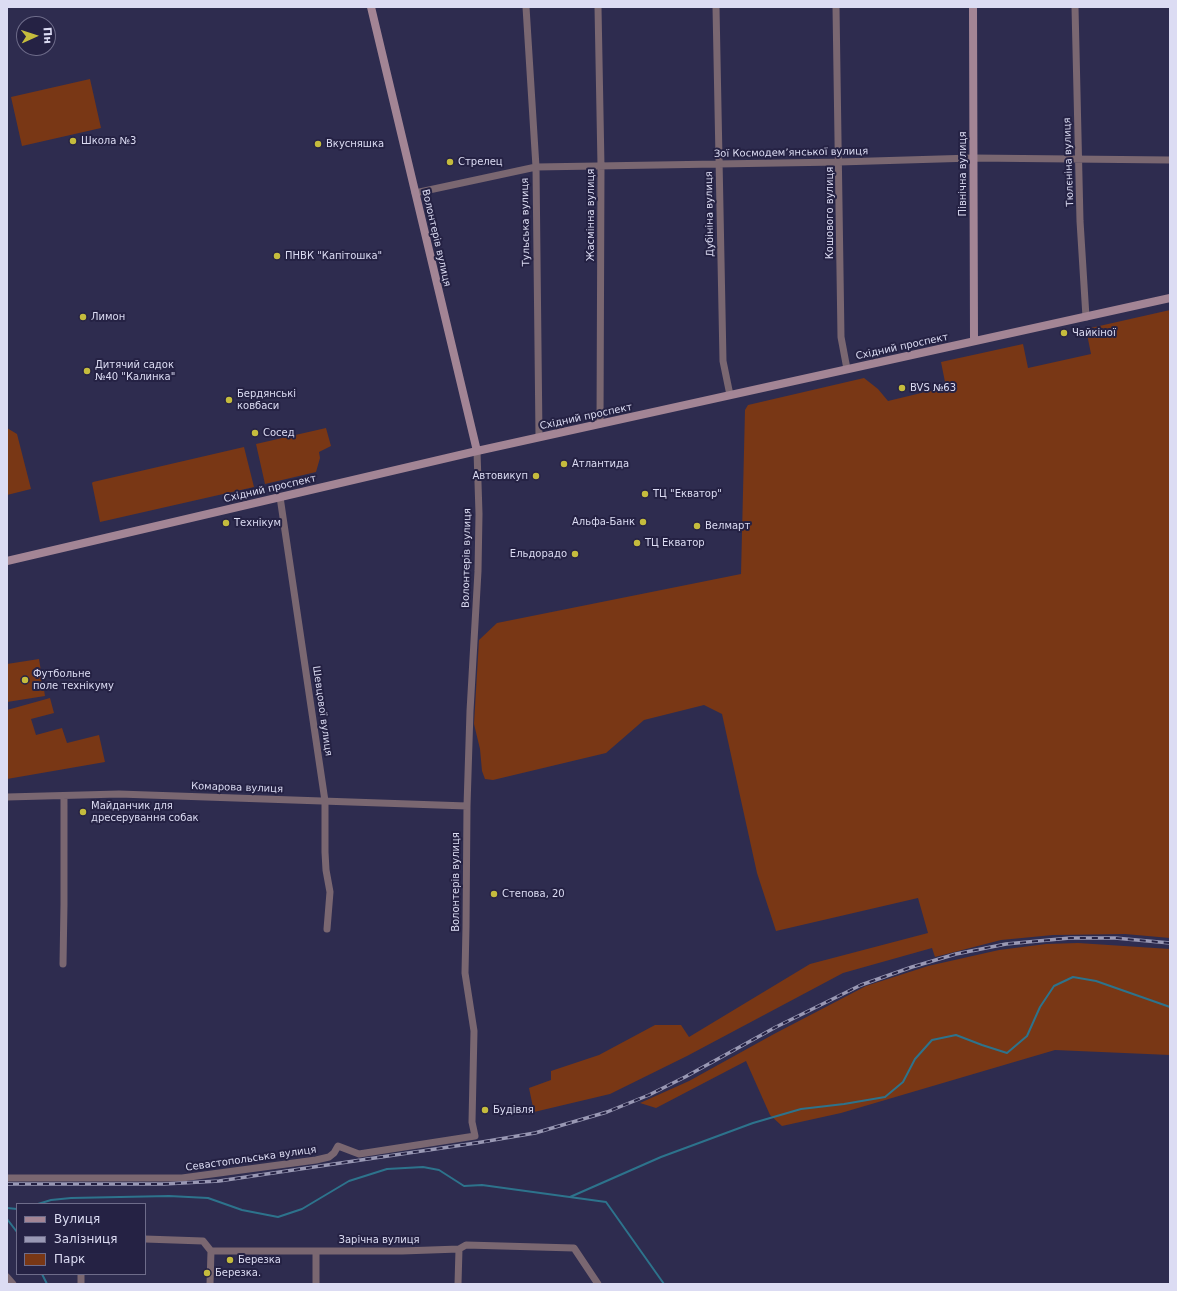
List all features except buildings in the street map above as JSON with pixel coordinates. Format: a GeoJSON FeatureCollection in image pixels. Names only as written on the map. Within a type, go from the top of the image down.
{"type":"FeatureCollection","features":[{"type":"Feature","properties":{"kind":"main road","name":"Волонтерів вулиця"},"geometry":{"type":"LineString","coordinates":[[371,7],[477,451]]}},
{"type":"Feature","properties":{"kind":"main road","name":"Північна вулиця"},"geometry":{"type":"LineString","coordinates":[[974,7],[974,342]]}},
{"type":"Feature","properties":{"kind":"main road","name":"Східний проспект"},"geometry":{"type":"LineString","coordinates":[[7,561],[477,451],[1170,298]]}},
{"type":"Feature","properties":{"kind":"street","name":"Тульська вулиця"},"geometry":{"type":"LineString","coordinates":[[526,7],[536,167],[539,437]]}},
{"type":"Feature","properties":{"kind":"street","name":"Жасмінна вулиця"},"geometry":{"type":"LineString","coordinates":[[598,7],[601,166],[600,424]]}},
{"type":"Feature","properties":{"kind":"street","name":"Дубініна вулиця"},"geometry":{"type":"LineString","coordinates":[[716,7],[718,164],[724,361],[730,395]]}},
{"type":"Feature","properties":{"kind":"street","name":"Кошового вулиця"},"geometry":{"type":"LineString","coordinates":[[836,7],[841,337],[847,369]]}},
{"type":"Feature","properties":{"kind":"street","name":"Тюлєніна вулиця"},"geometry":{"type":"LineString","coordinates":[[1075,7],[1078,159],[1086,317]]}},
{"type":"Feature","properties":{"kind":"street","name":"Зої Космодем’янської вулиця"},"geometry":{"type":"LineString","coordinates":[[415,193],[536,167],[839,162],[973,158],[1170,160]]}},
{"type":"Feature","properties":{"kind":"street","name":"Волонтерів вулиця"},"geometry":{"type":"LineString","coordinates":[[472,1122],[474,1031],[465,974],[470,711],[478,571],[479,514],[477,451]]}},
{"type":"Feature","properties":{"kind":"street","name":"Шевцової вулиця"},"geometry":{"type":"LineString","coordinates":[[280,497],[325,801],[325,852],[326,870],[330,892],[327,929]]}},
{"type":"Feature","properties":{"kind":"street","name":"Комарова вулиця"},"geometry":{"type":"LineString","coordinates":[[7,797],[135,795],[467,806]]}},
{"type":"Feature","properties":{"kind":"street"},"geometry":{"type":"LineString","coordinates":[[63,964],[64,796]]}},
{"type":"Feature","properties":{"kind":"street","name":"Севастопольська вулиця"},"geometry":{"type":"LineString","coordinates":[[7,1178],[182,1178],[323,1159],[334,1153],[338,1146],[360,1154],[475,1136],[472,1122]]}},
{"type":"Feature","properties":{"kind":"street"},"geometry":{"type":"LineString","coordinates":[[146,1239],[203,1241],[211,1251],[210,1284]]}},
{"type":"Feature","properties":{"kind":"street","name":"Зарічна вулиця"},"geometry":{"type":"LineString","coordinates":[[211,1251],[459,1249],[466,1245],[574,1248],[598,1284]]}},
{"type":"Feature","properties":{"kind":"street"},"geometry":{"type":"LineString","coordinates":[[458,1284],[459,1249]]}},
{"type":"Feature","properties":{"kind":"street"},"geometry":{"type":"LineString","coordinates":[[316,1251],[316,1284]]}},
{"type":"Feature","properties":{"kind":"street"},"geometry":{"type":"LineString","coordinates":[[7,1277],[13,1284]]}},
{"type":"Feature","properties":{"kind":"green space"},"geometry":{"type":"Polygon","coordinates":[[[90,79],[101,128],[22,146],[11,97],[90,79]]]}},
{"type":"Feature","properties":{"kind":"green space"},"geometry":{"type":"Polygon","coordinates":[[[1170,310],[1170,938],[1125,934],[1053,935],[1001,940],[935,957],[932,948],[843,973],[687,1056],[610,1094],[534,1112],[529,1088],[551,1080],[551,1071],[599,1055],[655,1025],[681,1025],[689,1037],[810,964],[928,933],[918,898],[776,931],[757,873],[722,714],[704,705],[644,720],[606,753],[493,780],[485,779],[482,771],[480,749],[474,724],[479,640],[497,623],[741,574],[745,410],[748,405],[864,378],[878,389],[888,401],[946,387],[941,362],[1023,344],[1028,368],[1091,354],[1086,329],[1170,310]]]}},
{"type":"Feature","properties":{"kind":"green space"},"geometry":{"type":"Polygon","coordinates":[[[7,428],[17,434],[31,489],[7,495],[7,428]]]}},
{"type":"Feature","properties":{"kind":"green space"},"geometry":{"type":"Polygon","coordinates":[[[326,428],[331,446],[319,452],[320,458],[316,472],[265,484],[256,444],[326,428]]]}},
{"type":"Feature","properties":{"kind":"green space"},"geometry":{"type":"Polygon","coordinates":[[[244,447],[254,487],[100,522],[93,482],[244,447]]]}},
{"type":"Feature","properties":{"kind":"green space","name":"Футбольне поле технікуму"},"geometry":{"type":"Polygon","coordinates":[[[39,659],[45,696],[7,702],[7,664],[39,659]]]}},
{"type":"Feature","properties":{"kind":"green space"},"geometry":{"type":"Polygon","coordinates":[[[50,698],[54,713],[31,719],[36,735],[62,728],[67,743],[99,735],[105,762],[7,779],[7,710],[50,698]]]}},
{"type":"Feature","properties":{"kind":"green space"},"geometry":{"type":"Polygon","coordinates":[[[1078,943],[1170,949],[1170,1055],[1055,1050],[841,1113],[782,1126],[770,1115],[746,1061],[656,1108],[640,1103],[689,1081],[774,1034],[866,986],[928,966],[999,950],[1046,944],[1078,943]]]}},
{"type":"Feature","properties":{"kind":"waterway"},"geometry":{"type":"LineString","coordinates":[[570,1197],[661,1157],[753,1123],[801,1109],[885,1097],[903,1082],[915,1059],[932,1040],[956,1035],[1007,1053],[1027,1036],[1040,1007],[1054,986],[1073,977],[1096,981],[1170,1007]]}},
{"type":"Feature","properties":{"kind":"waterway"},"geometry":{"type":"LineString","coordinates":[[41,1203],[51,1200],[71,1198],[169,1196],[208,1198],[242,1210],[278,1217],[302,1209],[349,1181],[387,1169],[423,1167],[439,1170],[464,1186],[482,1185],[606,1202],[664,1284]]}},
{"type":"Feature","properties":{"kind":"waterway"},"geometry":{"type":"LineString","coordinates":[[7,1208],[16,1209]]}},
{"type":"Feature","properties":{"kind":"waterway"},"geometry":{"type":"LineString","coordinates":[[7,1219],[16,1231]]}},
{"type":"Feature","properties":{"kind":"waterway"},"geometry":{"type":"LineString","coordinates":[[42,1275],[47,1284]]}},
{"type":"Feature","properties":{"kind":"railway"},"geometry":{"type":"LineString","coordinates":[[7,1184],[164,1184],[219,1181],[535,1133],[607,1112],[649,1095],[776,1027],[861,985],[912,967],[956,954],[1006,944],[1070,938],[1115,938],[1170,943]]}},
{"type":"Feature","properties":{"kind":"place","name":"Школа №3"},"geometry":{"type":"Point","coordinates":[73,141]}},
{"type":"Feature","properties":{"kind":"place","name":"Вкусняшка"},"geometry":{"type":"Point","coordinates":[318,144]}},
{"type":"Feature","properties":{"kind":"place","name":"Стрелец"},"geometry":{"type":"Point","coordinates":[450,162]}},
{"type":"Feature","properties":{"kind":"place","name":"ПНВК \"Капітошка\""},"geometry":{"type":"Point","coordinates":[277,256]}},
{"type":"Feature","properties":{"kind":"place","name":"Лимон"},"geometry":{"type":"Point","coordinates":[83,317]}},
{"type":"Feature","properties":{"kind":"place","name":"Чайкіної"},"geometry":{"type":"Point","coordinates":[1064,333]}},
{"type":"Feature","properties":{"kind":"place","name":"Дитячий садок №40 \"Калинка\""},"geometry":{"type":"Point","coordinates":[87,371]}},
{"type":"Feature","properties":{"kind":"place","name":"BVS №63"},"geometry":{"type":"Point","coordinates":[902,388]}},
{"type":"Feature","properties":{"kind":"place","name":"Бердянські ковбаси"},"geometry":{"type":"Point","coordinates":[229,400]}},
{"type":"Feature","properties":{"kind":"place","name":"Сосед"},"geometry":{"type":"Point","coordinates":[255,433]}},
{"type":"Feature","properties":{"kind":"place","name":"Атлантида"},"geometry":{"type":"Point","coordinates":[564,464]}},
{"type":"Feature","properties":{"kind":"place","name":"Автовикуп"},"geometry":{"type":"Point","coordinates":[536,476]}},
{"type":"Feature","properties":{"kind":"place","name":"ТЦ \"Екватор\""},"geometry":{"type":"Point","coordinates":[645,494]}},
{"type":"Feature","properties":{"kind":"place","name":"Альфа-Банк"},"geometry":{"type":"Point","coordinates":[643,522]}},
{"type":"Feature","properties":{"kind":"place","name":"Технікум"},"geometry":{"type":"Point","coordinates":[226,523]}},
{"type":"Feature","properties":{"kind":"place","name":"Велмарт"},"geometry":{"type":"Point","coordinates":[697,526]}},
{"type":"Feature","properties":{"kind":"place","name":"ТЦ Екватор"},"geometry":{"type":"Point","coordinates":[637,543]}},
{"type":"Feature","properties":{"kind":"place","name":"Ельдорадо"},"geometry":{"type":"Point","coordinates":[575,554]}},
{"type":"Feature","properties":{"kind":"place","name":"Футбольне поле технікуму"},"geometry":{"type":"Point","coordinates":[25,680]}},
{"type":"Feature","properties":{"kind":"place","name":"Майданчик для дресерування собак"},"geometry":{"type":"Point","coordinates":[83,812]}},
{"type":"Feature","properties":{"kind":"place","name":"Степова, 20"},"geometry":{"type":"Point","coordinates":[494,894]}},
{"type":"Feature","properties":{"kind":"place","name":"Будівля"},"geometry":{"type":"Point","coordinates":[485,1110]}},
{"type":"Feature","properties":{"kind":"place","name":"Березка"},"geometry":{"type":"Point","coordinates":[230,1260]}},
{"type":"Feature","properties":{"kind":"place","name":"Березка."},"geometry":{"type":"Point","coordinates":[207,1273]}}]}
